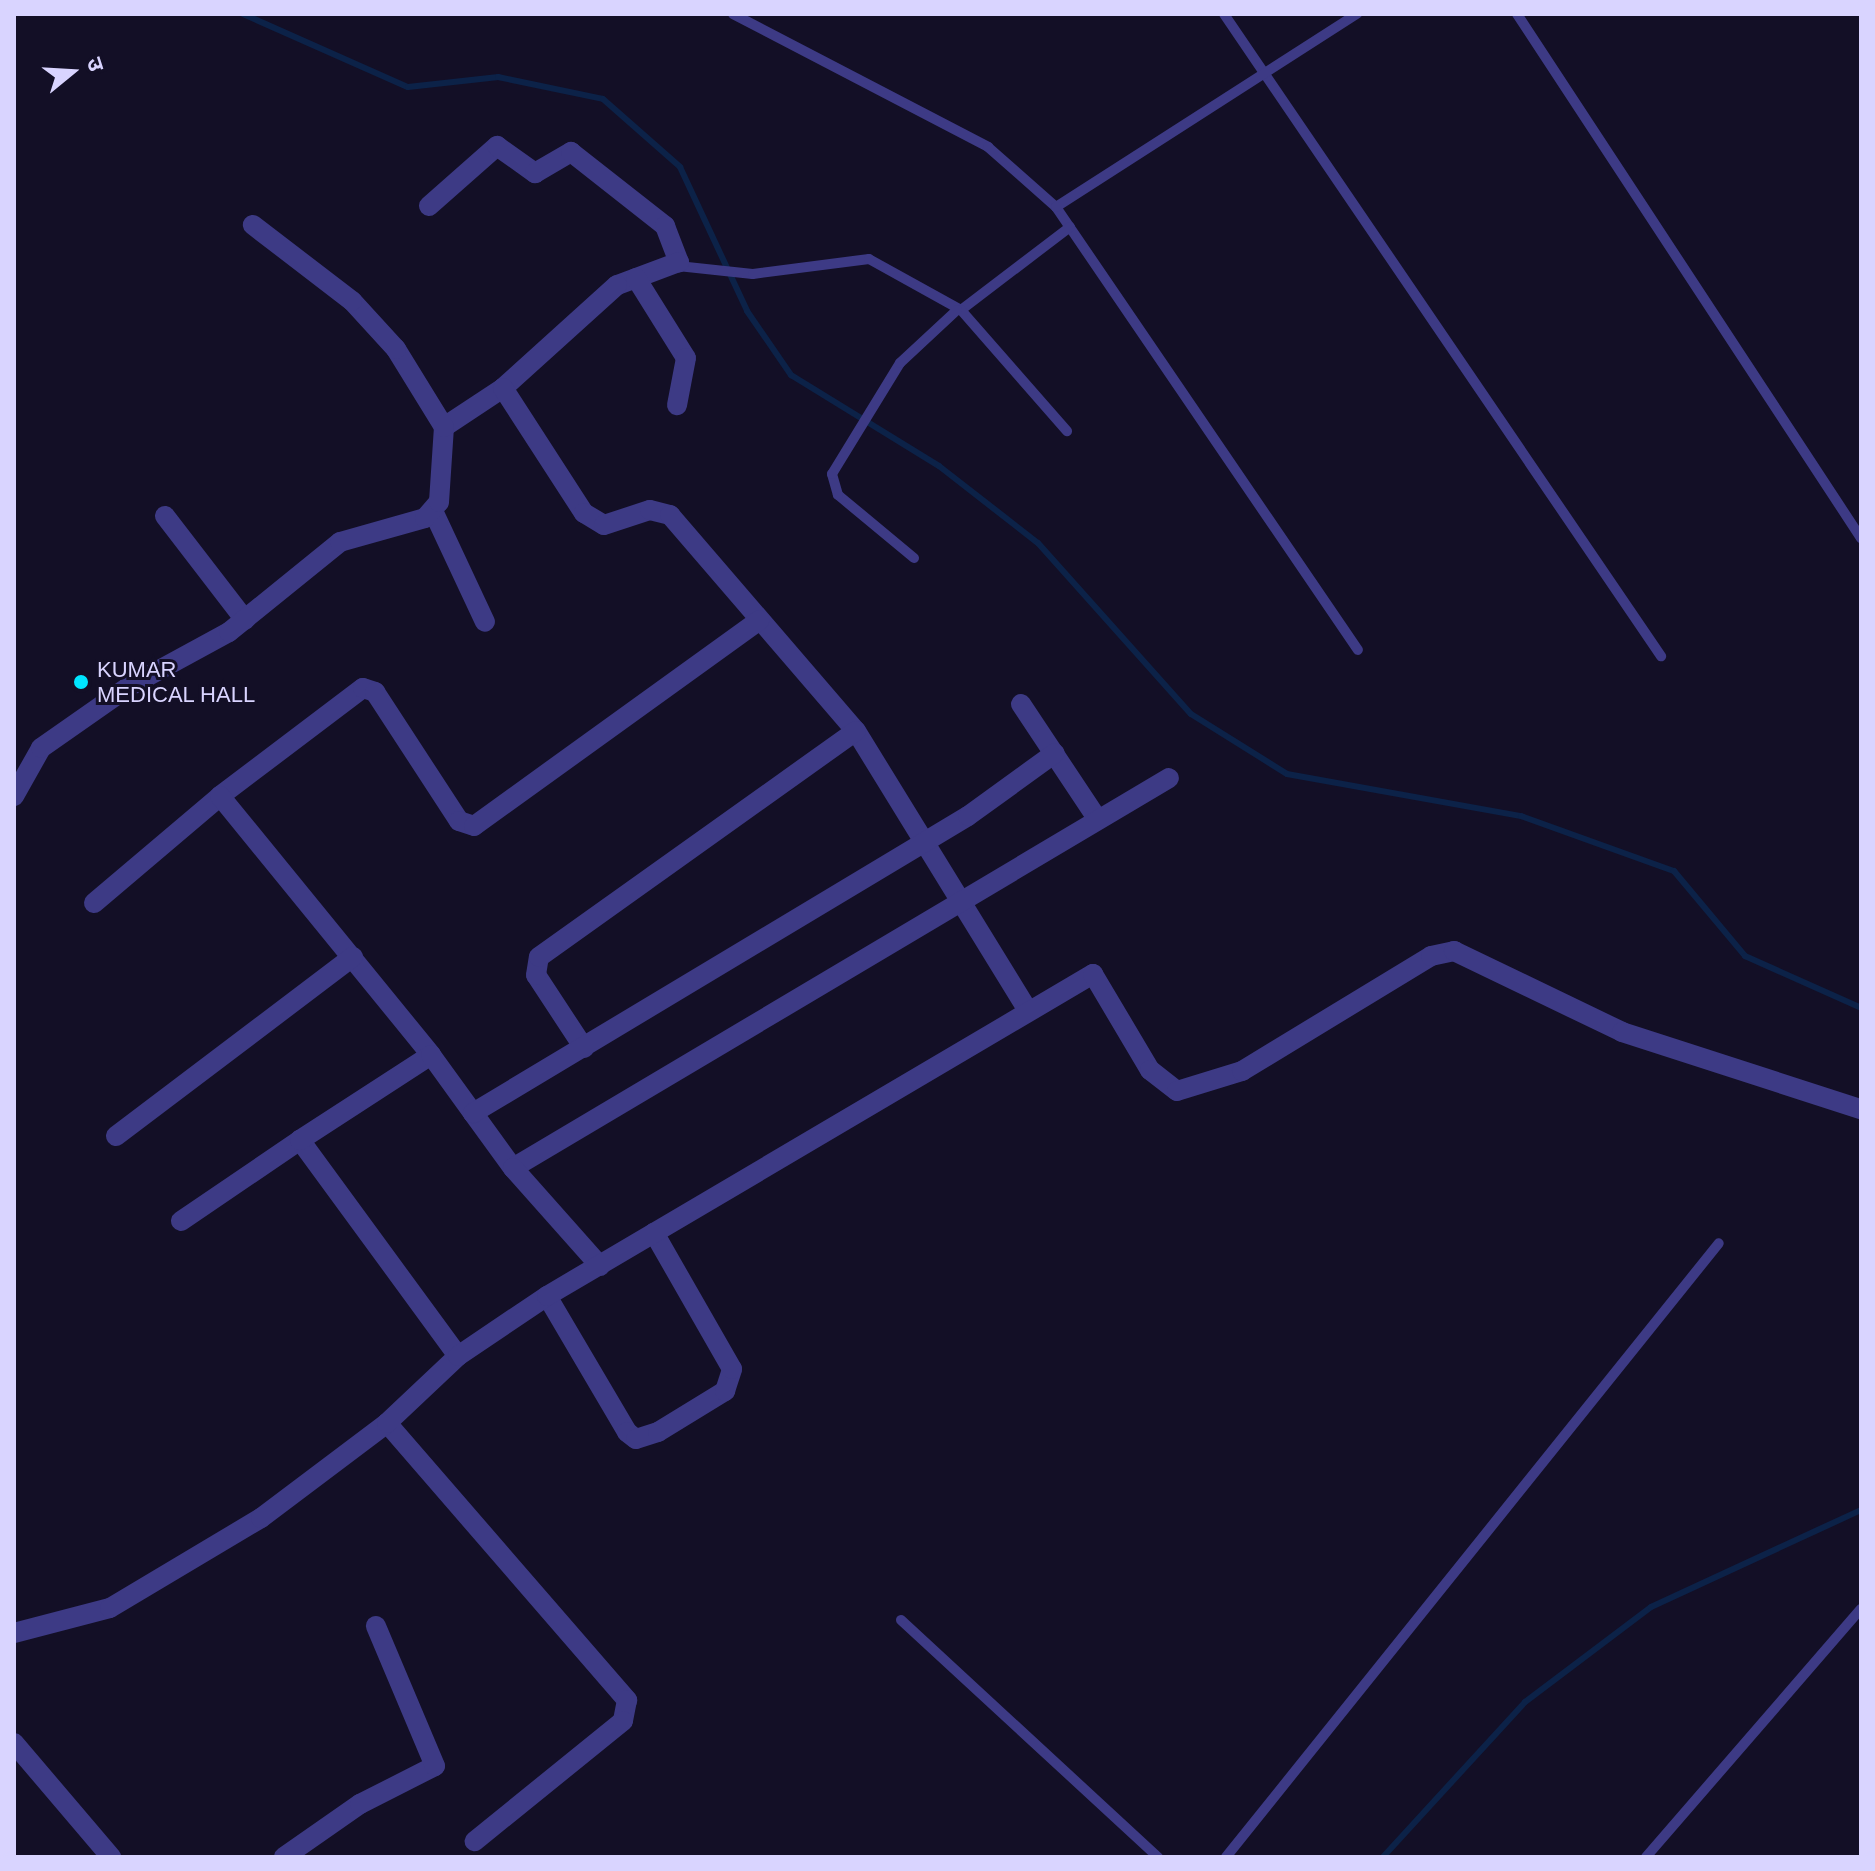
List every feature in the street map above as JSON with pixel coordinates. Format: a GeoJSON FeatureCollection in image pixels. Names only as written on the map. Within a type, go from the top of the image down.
{"type":"FeatureCollection","features":[{"type":"Feature","properties":{"kind":"street"},"geometry":{"type":"LineString","coordinates":[[429,206],[497,146],[535,173],[571,152],[665,226],[678,266],[636,278],[607,293],[503,388],[444,427]]}},
{"type":"Feature","properties":{"kind":"street"},"geometry":{"type":"LineString","coordinates":[[253,225],[375,324],[444,427],[434,513],[485,622]]}},
{"type":"Feature","properties":{"kind":"street"},"geometry":{"type":"LineString","coordinates":[[636,278],[686,358],[677,405]]}},
{"type":"Feature","properties":{"kind":"street"},"geometry":{"type":"LineString","coordinates":[[503,388],[584,513],[604,525],[650,510],[670,515],[856,731],[965,900],[1027,1009]]}},
{"type":"Feature","properties":{"kind":"street"},"geometry":{"type":"LineString","coordinates":[[16,782],[53,739],[245,620],[340,542],[434,513]]}},
{"type":"Feature","properties":{"kind":"street"},"geometry":{"type":"LineString","coordinates":[[165,516],[245,620]]}},
{"type":"Feature","properties":{"kind":"street"},"geometry":{"type":"LineString","coordinates":[[94,903],[220,796],[363,688],[375,692],[459,821],[474,826],[760,620]]}},
{"type":"Feature","properties":{"kind":"street"},"geometry":{"type":"LineString","coordinates":[[1021,704],[1098,820]]}},
{"type":"Feature","properties":{"kind":"street"},"geometry":{"type":"LineString","coordinates":[[584,1048],[536,975],[539,957],[856,731]]}},
{"type":"Feature","properties":{"kind":"street"},"geometry":{"type":"LineString","coordinates":[[473,1113],[927,841],[1055,753]]}},
{"type":"Feature","properties":{"kind":"street"},"geometry":{"type":"LineString","coordinates":[[513,1168],[1169,778]]}},
{"type":"Feature","properties":{"kind":"street"},"geometry":{"type":"LineString","coordinates":[[220,796],[431,1055],[513,1168],[600,1266]]}},
{"type":"Feature","properties":{"kind":"street"},"geometry":{"type":"LineString","coordinates":[[14,1633],[110,1608],[261,1518],[387,1423],[458,1356],[547,1296],[1027,1009],[1093,974],[1150,1070],[1177,1091],[1194,1091],[1242,1071],[1431,956],[1454,951],[1622,1032],[1861,1109]]}},
{"type":"Feature","properties":{"kind":"street"},"geometry":{"type":"LineString","coordinates":[[116,1136],[353,957]]}},
{"type":"Feature","properties":{"kind":"street"},"geometry":{"type":"LineString","coordinates":[[181,1221],[431,1055]]}},
{"type":"Feature","properties":{"kind":"street"},"geometry":{"type":"LineString","coordinates":[[300,1140],[458,1356]]}},
{"type":"Feature","properties":{"kind":"street"},"geometry":{"type":"LineString","coordinates":[[547,1296],[627,1432],[636,1439],[658,1432],[725,1391],[732,1369],[654,1233]]}},
{"type":"Feature","properties":{"kind":"street"},"geometry":{"type":"LineString","coordinates":[[387,1423],[627,1700],[623,1721],[475,1841]]}},
{"type":"Feature","properties":{"kind":"street"},"geometry":{"type":"LineString","coordinates":[[284,1857],[360,1804],[435,1766],[376,1626]]}},
{"type":"Feature","properties":{"kind":"street"},"geometry":{"type":"LineString","coordinates":[[14,1743],[111,1857]]}},
{"type":"Feature","properties":{"kind":"lane"},"geometry":{"type":"LineString","coordinates":[[733,14],[988,147],[1056,207],[1358,650]]}},
{"type":"Feature","properties":{"kind":"lane"},"geometry":{"type":"LineString","coordinates":[[1224,14],[1661,656]]}},
{"type":"Feature","properties":{"kind":"lane"},"geometry":{"type":"LineString","coordinates":[[1056,207],[1357,14]]}},
{"type":"Feature","properties":{"kind":"lane"},"geometry":{"type":"LineString","coordinates":[[1517,14],[1861,538]]}},
{"type":"Feature","properties":{"kind":"lane"},"geometry":{"type":"LineString","coordinates":[[914,558],[838,495],[832,474],[900,363],[959,310],[1070,227]]}},
{"type":"Feature","properties":{"kind":"lane"},"geometry":{"type":"LineString","coordinates":[[678,266],[743,274],[869,259],[959,310],[1067,431]]}},
{"type":"Feature","properties":{"kind":"lane"},"geometry":{"type":"LineString","coordinates":[[1226,1857],[1719,1243]]}},
{"type":"Feature","properties":{"kind":"lane"},"geometry":{"type":"LineString","coordinates":[[1653,1854],[1861,1609]]}},
{"type":"Feature","properties":{"kind":"lane"},"geometry":{"type":"LineString","coordinates":[[901,1620],[1158,1857]]}},
{"type":"Feature","properties":{"kind":"waterway"},"geometry":{"type":"LineString","coordinates":[[243,14],[408,87],[498,77],[603,99],[680,167],[747,311],[791,375],[939,466],[1038,543],[1191,714],[1287,774],[1521,816],[1674,871],[1745,956],[1861,1008]]}},
{"type":"Feature","properties":{"kind":"waterway"},"geometry":{"type":"LineString","coordinates":[[1383,1857],[1525,1702],[1651,1607],[1861,1510]]}},
{"type":"Feature","properties":{"kind":"place","name":"KUMAR MEDICAL HALL"},"geometry":{"type":"Point","coordinates":[81,682]}}]}
